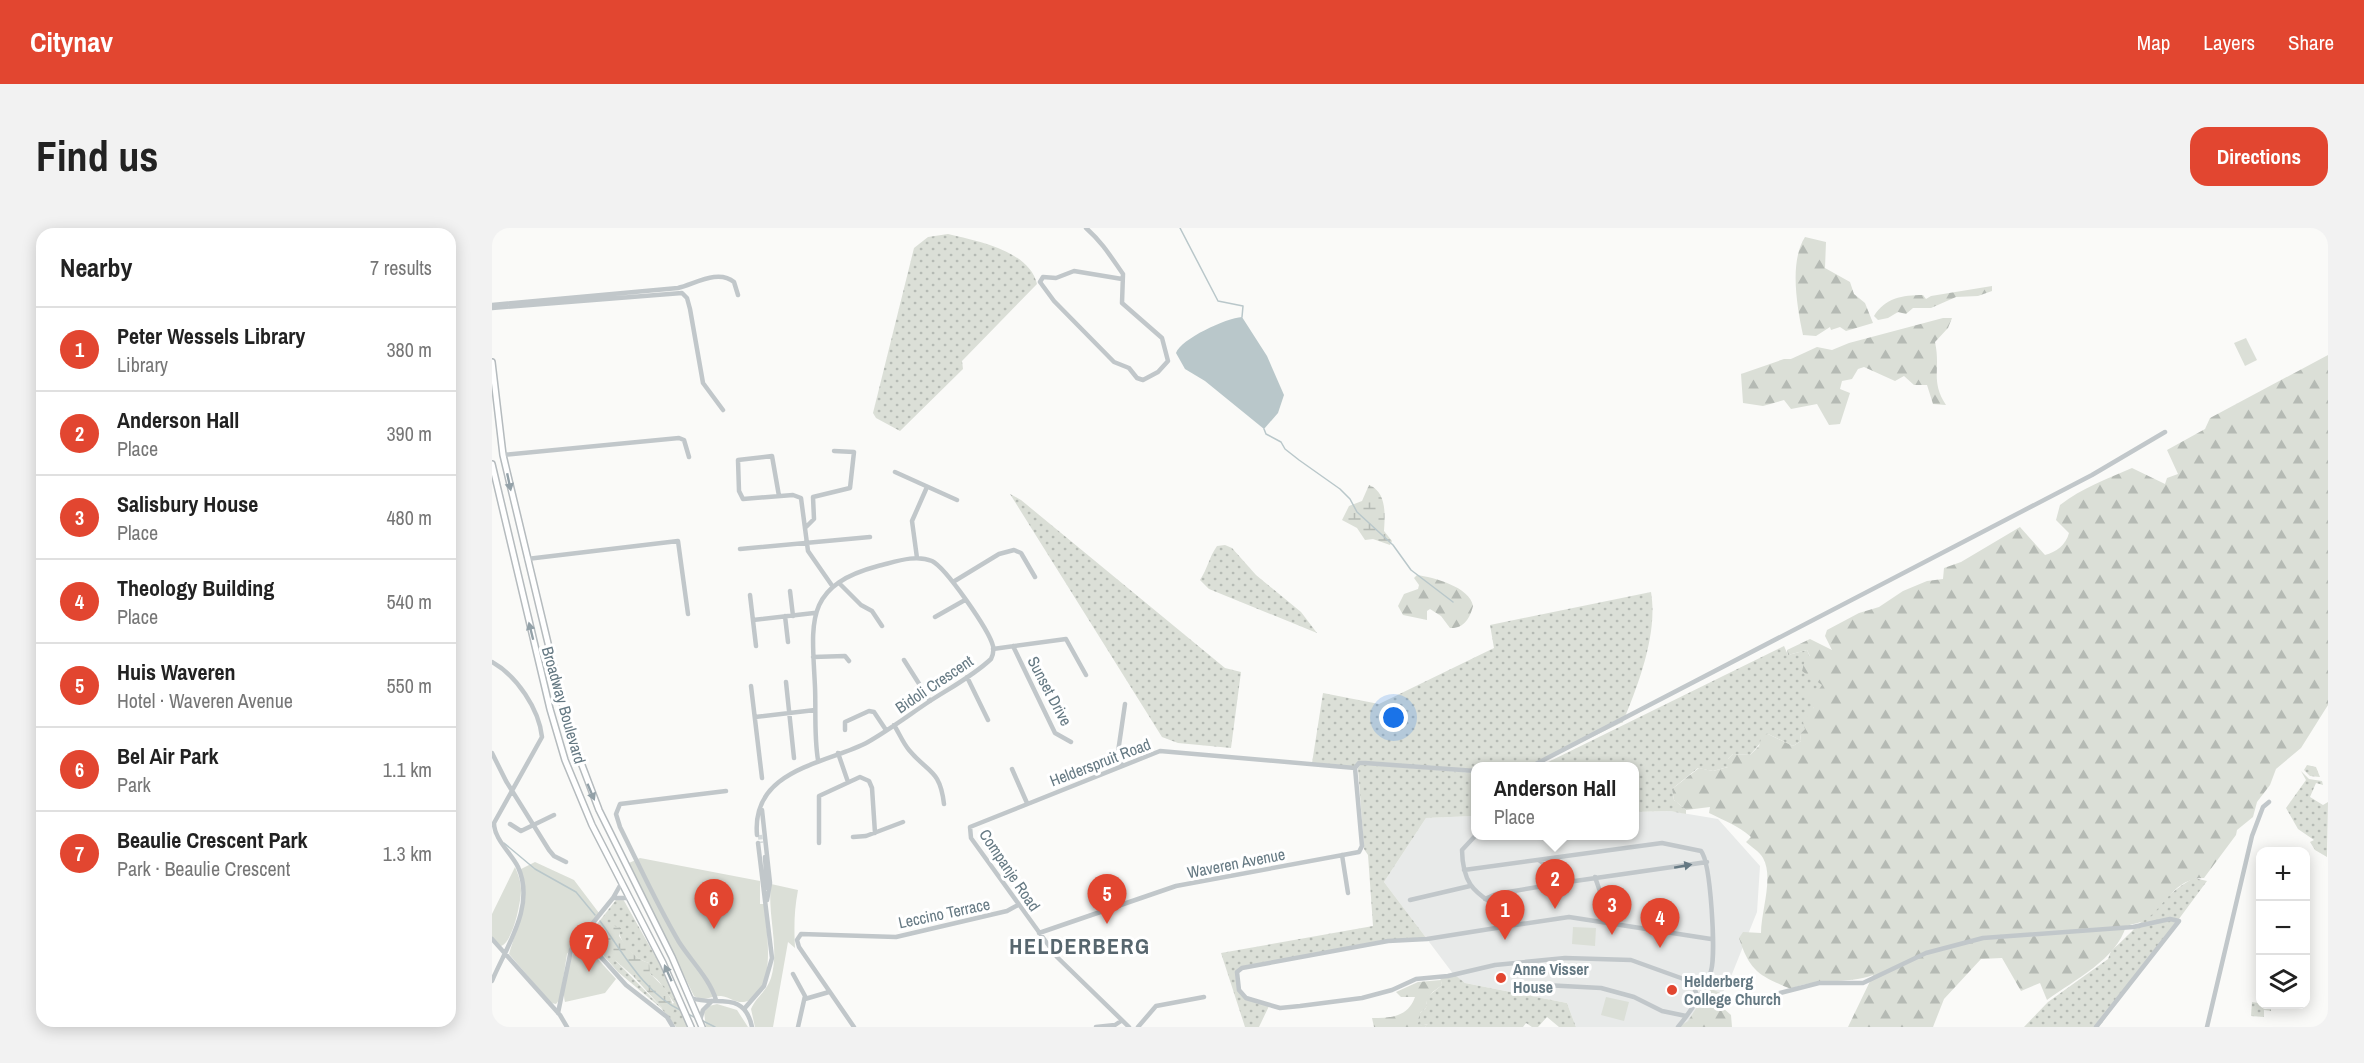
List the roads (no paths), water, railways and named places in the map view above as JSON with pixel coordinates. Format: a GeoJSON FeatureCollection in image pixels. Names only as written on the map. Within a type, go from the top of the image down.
{"type":"FeatureCollection","features":[{"type":"Feature","properties":{"kind":"main road","name":"Broadway Boulevard"},"geometry":{"type":"LineString","coordinates":[[492,362],[503,455],[569,730],[584,775],[691,998],[701,1024]]}},
{"type":"Feature","properties":{"kind":"main road","name":"Broadway Boulevard"},"geometry":{"type":"LineString","coordinates":[[492,464],[558,737],[579,796],[663,963],[691,1027]]}},
{"type":"Feature","properties":{"kind":"street"},"geometry":{"type":"LineString","coordinates":[[1086,228],[1105,246],[1110,260],[1122,273],[1122,279],[1122,303],[1162,338],[1169,357],[1160,370],[1143,380],[1137,378],[1129,368],[1114,362],[1054,301],[1040,282],[1044,277],[1056,279],[1074,271],[1122,279]]}},
{"type":"Feature","properties":{"kind":"street"},"geometry":{"type":"LineString","coordinates":[[492,306],[678,288],[696,281],[723,277],[734,282],[738,295]]}},
{"type":"Feature","properties":{"kind":"street"},"geometry":{"type":"LineString","coordinates":[[492,306],[682,293],[687,298],[690,309],[703,383],[723,410]]}},
{"type":"Feature","properties":{"kind":"street"},"geometry":{"type":"LineString","coordinates":[[1540,762],[2092,474],[2165,432]]}},
{"type":"Feature","properties":{"kind":"street"},"geometry":{"type":"LineString","coordinates":[[503,455],[679,438],[684,440],[690,457]]}},
{"type":"Feature","properties":{"kind":"street"},"geometry":{"type":"LineString","coordinates":[[805,528],[814,519],[813,497],[847,490],[851,485],[854,452],[834,451]]}},
{"type":"Feature","properties":{"kind":"street"},"geometry":{"type":"LineString","coordinates":[[779,496],[772,456],[738,460],[736,465],[741,498],[747,500],[799,496],[806,543],[813,560],[833,587]]}},
{"type":"Feature","properties":{"kind":"street"},"geometry":{"type":"LineString","coordinates":[[895,471],[957,500]]}},
{"type":"Feature","properties":{"kind":"street"},"geometry":{"type":"LineString","coordinates":[[818,760],[813,657],[814,613],[824,597],[839,583],[868,569],[916,558],[912,521],[927,487]]}},
{"type":"Feature","properties":{"kind":"street"},"geometry":{"type":"LineString","coordinates":[[740,549],[870,537]]}},
{"type":"Feature","properties":{"kind":"street"},"geometry":{"type":"LineString","coordinates":[[527,559],[678,541],[688,614]]}},
{"type":"Feature","properties":{"kind":"street"},"geometry":{"type":"LineString","coordinates":[[953,582],[999,554],[1019,551],[1035,578]]}},
{"type":"Feature","properties":{"kind":"street","name":"Bidoli Crescent"},"geometry":{"type":"LineString","coordinates":[[762,808],[760,835],[759,820],[762,808],[770,792],[786,777],[818,760],[865,744],[991,659],[993,649],[953,582],[940,566],[929,560],[916,558]]}},
{"type":"Feature","properties":{"kind":"street"},"geometry":{"type":"LineString","coordinates":[[839,583],[861,605],[872,611],[882,626]]}},
{"type":"Feature","properties":{"kind":"street"},"geometry":{"type":"LineString","coordinates":[[790,591],[793,616]]}},
{"type":"Feature","properties":{"kind":"street"},"geometry":{"type":"LineString","coordinates":[[750,595],[756,646]]}},
{"type":"Feature","properties":{"kind":"street"},"geometry":{"type":"LineString","coordinates":[[935,617],[965,600]]}},
{"type":"Feature","properties":{"kind":"street"},"geometry":{"type":"LineString","coordinates":[[753,620],[814,613]]}},
{"type":"Feature","properties":{"kind":"street"},"geometry":{"type":"LineString","coordinates":[[785,616],[788,642]]}},
{"type":"Feature","properties":{"kind":"street"},"geometry":{"type":"LineString","coordinates":[[993,649],[1066,639],[1086,675]]}},
{"type":"Feature","properties":{"kind":"street","name":"Sunset Drive"},"geometry":{"type":"LineString","coordinates":[[1013,646],[1055,733],[1071,742]]}},
{"type":"Feature","properties":{"kind":"street"},"geometry":{"type":"LineString","coordinates":[[813,657],[845,656],[849,661]]}},
{"type":"Feature","properties":{"kind":"street"},"geometry":{"type":"LineString","coordinates":[[904,660],[930,701]]}},
{"type":"Feature","properties":{"kind":"street"},"geometry":{"type":"LineString","coordinates":[[492,662],[506,672],[538,716],[541,741],[494,823],[495,832],[520,872],[522,887],[519,916],[513,938],[492,981]]}},
{"type":"Feature","properties":{"kind":"street"},"geometry":{"type":"LineString","coordinates":[[967,676],[988,720]]}},
{"type":"Feature","properties":{"kind":"street"},"geometry":{"type":"LineString","coordinates":[[786,682],[794,758]]}},
{"type":"Feature","properties":{"kind":"street"},"geometry":{"type":"LineString","coordinates":[[751,686],[762,778]]}},
{"type":"Feature","properties":{"kind":"street"},"geometry":{"type":"LineString","coordinates":[[1122,766],[1118,752],[1125,704]]}},
{"type":"Feature","properties":{"kind":"street"},"geometry":{"type":"LineString","coordinates":[[755,717],[816,710]]}},
{"type":"Feature","properties":{"kind":"street"},"geometry":{"type":"LineString","coordinates":[[845,730],[845,722],[869,711],[874,712],[886,730]]}},
{"type":"Feature","properties":{"kind":"street"},"geometry":{"type":"LineString","coordinates":[[894,725],[908,749],[937,778],[944,804]]}},
{"type":"Feature","properties":{"kind":"street","name":"Helderspruit Road"},"geometry":{"type":"LineString","coordinates":[[969,830],[973,825],[1166,750],[1355,768],[1365,763],[1471,771]]}},
{"type":"Feature","properties":{"kind":"street"},"geometry":{"type":"LineString","coordinates":[[492,753],[506,782],[513,789],[552,854],[566,862]]}},
{"type":"Feature","properties":{"kind":"street"},"geometry":{"type":"LineString","coordinates":[[838,753],[848,782]]}},
{"type":"Feature","properties":{"kind":"street","name":"Waveren Avenue"},"geometry":{"type":"LineString","coordinates":[[1039,933],[1176,886],[1359,852],[1362,846],[1355,768]]}},
{"type":"Feature","properties":{"kind":"street"},"geometry":{"type":"LineString","coordinates":[[1012,770],[1028,803]]}},
{"type":"Feature","properties":{"kind":"street"},"geometry":{"type":"LineString","coordinates":[[819,843],[819,796],[863,777],[872,785],[875,833]]}},
{"type":"Feature","properties":{"kind":"street"},"geometry":{"type":"LineString","coordinates":[[714,1000],[711,987],[679,942],[660,907],[620,827],[616,814],[620,804],[726,791]]}},
{"type":"Feature","properties":{"kind":"street"},"geometry":{"type":"LineString","coordinates":[[2207,1027],[2252,836],[2263,807],[2269,802]]}},
{"type":"Feature","properties":{"kind":"street"},"geometry":{"type":"LineString","coordinates":[[762,808],[770,880],[766,892]]}},
{"type":"Feature","properties":{"kind":"street"},"geometry":{"type":"LineString","coordinates":[[510,824],[521,831],[554,815]]}},
{"type":"Feature","properties":{"kind":"street"},"geometry":{"type":"LineString","coordinates":[[853,837],[875,833],[903,822]]}},
{"type":"Feature","properties":{"kind":"street","name":"Companje Road"},"geometry":{"type":"LineString","coordinates":[[969,830],[970,838],[1062,964],[1129,1027]]}},
{"type":"Feature","properties":{"kind":"street"},"geometry":{"type":"LineString","coordinates":[[1471,840],[1462,850],[1464,870],[1470,886],[1515,925]]}},
{"type":"Feature","properties":{"kind":"street"},"geometry":{"type":"LineString","coordinates":[[744,1009],[760,993],[771,966],[766,892],[761,843],[760,864],[766,892]]}},
{"type":"Feature","properties":{"kind":"street"},"geometry":{"type":"LineString","coordinates":[[1464,870],[1662,843],[1694,848],[1704,855],[1707,862],[1713,958],[1707,981],[1678,1027]]}},
{"type":"Feature","properties":{"kind":"street"},"geometry":{"type":"LineString","coordinates":[[1342,855],[1348,892]]}},
{"type":"Feature","properties":{"kind":"street"},"geometry":{"type":"LineString","coordinates":[[1539,860],[1569,881]]}},
{"type":"Feature","properties":{"kind":"street"},"geometry":{"type":"LineString","coordinates":[[1485,899],[1496,894],[1569,881],[1707,862]]}},
{"type":"Feature","properties":{"kind":"street"},"geometry":{"type":"LineString","coordinates":[[1595,877],[1606,909]]}},
{"type":"Feature","properties":{"kind":"street"},"geometry":{"type":"LineString","coordinates":[[558,1013],[569,956],[613,898],[622,882]]}},
{"type":"Feature","properties":{"kind":"street"},"geometry":{"type":"LineString","coordinates":[[1410,900],[1470,886]]}},
{"type":"Feature","properties":{"kind":"street"},"geometry":{"type":"LineString","coordinates":[[613,898],[630,898]]}},
{"type":"Feature","properties":{"kind":"street","name":"Leccino Terrace"},"geometry":{"type":"LineString","coordinates":[[829,992],[798,945],[801,934],[896,937],[1007,911],[1018,905]]}},
{"type":"Feature","properties":{"kind":"street"},"geometry":{"type":"LineString","coordinates":[[1707,981],[1692,982],[1631,960],[1550,959],[1495,965],[1448,976],[1416,979],[1392,990],[1362,998],[1280,1008],[1246,998],[1236,982],[1237,972],[1242,968],[1380,943],[1427,939],[1569,917],[1711,939]]}},
{"type":"Feature","properties":{"kind":"street"},"geometry":{"type":"LineString","coordinates":[[1780,993],[1818,983],[1863,983],[1926,953],[1983,938],[2133,927],[2170,919],[2179,921],[2096,1027]]}},
{"type":"Feature","properties":{"kind":"street"},"geometry":{"type":"LineString","coordinates":[[584,938],[626,985],[667,1017],[673,1027]]}},
{"type":"Feature","properties":{"kind":"street"},"geometry":{"type":"LineString","coordinates":[[492,939],[558,1013],[567,1027]]}},
{"type":"Feature","properties":{"kind":"street"},"geometry":{"type":"LineString","coordinates":[[793,974],[804,990],[805,999],[798,1027]]}},
{"type":"Feature","properties":{"kind":"street"},"geometry":{"type":"LineString","coordinates":[[1692,982],[1698,998]]}},
{"type":"Feature","properties":{"kind":"street"},"geometry":{"type":"LineString","coordinates":[[1544,985],[1601,988],[1634,997],[1662,1011],[1686,1016]]}},
{"type":"Feature","properties":{"kind":"street"},"geometry":{"type":"LineString","coordinates":[[805,999],[829,992],[854,1027]]}},
{"type":"Feature","properties":{"kind":"street"},"geometry":{"type":"LineString","coordinates":[[1138,1027],[1156,1006],[1204,997]]}},
{"type":"Feature","properties":{"kind":"street"},"geometry":{"type":"LineString","coordinates":[[691,998],[728,1000],[744,1009],[752,1027]]}},
{"type":"Feature","properties":{"kind":"street"},"geometry":{"type":"LineString","coordinates":[[701,1024],[703,1010],[714,1000]]}},
{"type":"Feature","properties":{"kind":"street"},"geometry":{"type":"LineString","coordinates":[[1096,1027],[1115,1025],[1121,1021]]}},
{"type":"Feature","properties":{"kind":"waterway"},"geometry":{"type":"LineString","coordinates":[[1180,228],[1218,301],[1243,306],[1242,317]]}},
{"type":"Feature","properties":{"kind":"waterway"},"geometry":{"type":"LineString","coordinates":[[1264,429],[1266,434],[1281,442],[1285,449],[1340,489],[1350,499],[1357,512],[1393,545],[1411,570],[1453,602]]}},
{"type":"Feature","properties":{"kind":"waterway"},"geometry":{"type":"LineString","coordinates":[[504,843],[535,869],[576,892],[595,915]]}},
{"type":"Feature","properties":{"kind":"waterway"},"geometry":{"type":"LineString","coordinates":[[600,921],[646,983],[669,1004],[682,1011]]}},
{"type":"Feature","properties":{"kind":"waterway"},"geometry":{"type":"LineString","coordinates":[[688,1014],[696,1018]]}},
{"type":"Feature","properties":{"kind":"waterway"},"geometry":{"type":"LineString","coordinates":[[703,1021],[715,1027]]}},
{"type":"Feature","properties":{"kind":"tunnel"},"geometry":{"type":"LineString","coordinates":[[760,835],[761,843]]}},
{"type":"Feature","properties":{"kind":"place","name":"Anderson Hall"},"geometry":{"type":"Point","coordinates":[1555,909]}},
{"type":"Feature","properties":{"kind":"place","name":"Huis Waveren"},"geometry":{"type":"Point","coordinates":[1107,924]}},
{"type":"Feature","properties":{"kind":"place","name":"Bel Air Park"},"geometry":{"type":"Point","coordinates":[714,929]}},
{"type":"Feature","properties":{"kind":"place","name":"Salisbury House"},"geometry":{"type":"Point","coordinates":[1612,935]}},
{"type":"Feature","properties":{"kind":"place","name":"Peter Wessels Library"},"geometry":{"type":"Point","coordinates":[1505,940]}},
{"type":"Feature","properties":{"kind":"place","name":"Theology Building"},"geometry":{"type":"Point","coordinates":[1660,948]}},
{"type":"Feature","properties":{"kind":"place","name":"Beaulie Crescent Park"},"geometry":{"type":"Point","coordinates":[589,972]}},
{"type":"Feature","properties":{"kind":"place","name":"Anne Visser House"},"geometry":{"type":"Point","coordinates":[1501,978]}},
{"type":"Feature","properties":{"kind":"place","name":"Helderberg College Church"},"geometry":{"type":"Point","coordinates":[1672,990]}},
{"type":"Feature","properties":{"kind":"district","name":"HELDERBERG"},"geometry":{"type":"Point","coordinates":[1080,946]}}]}
